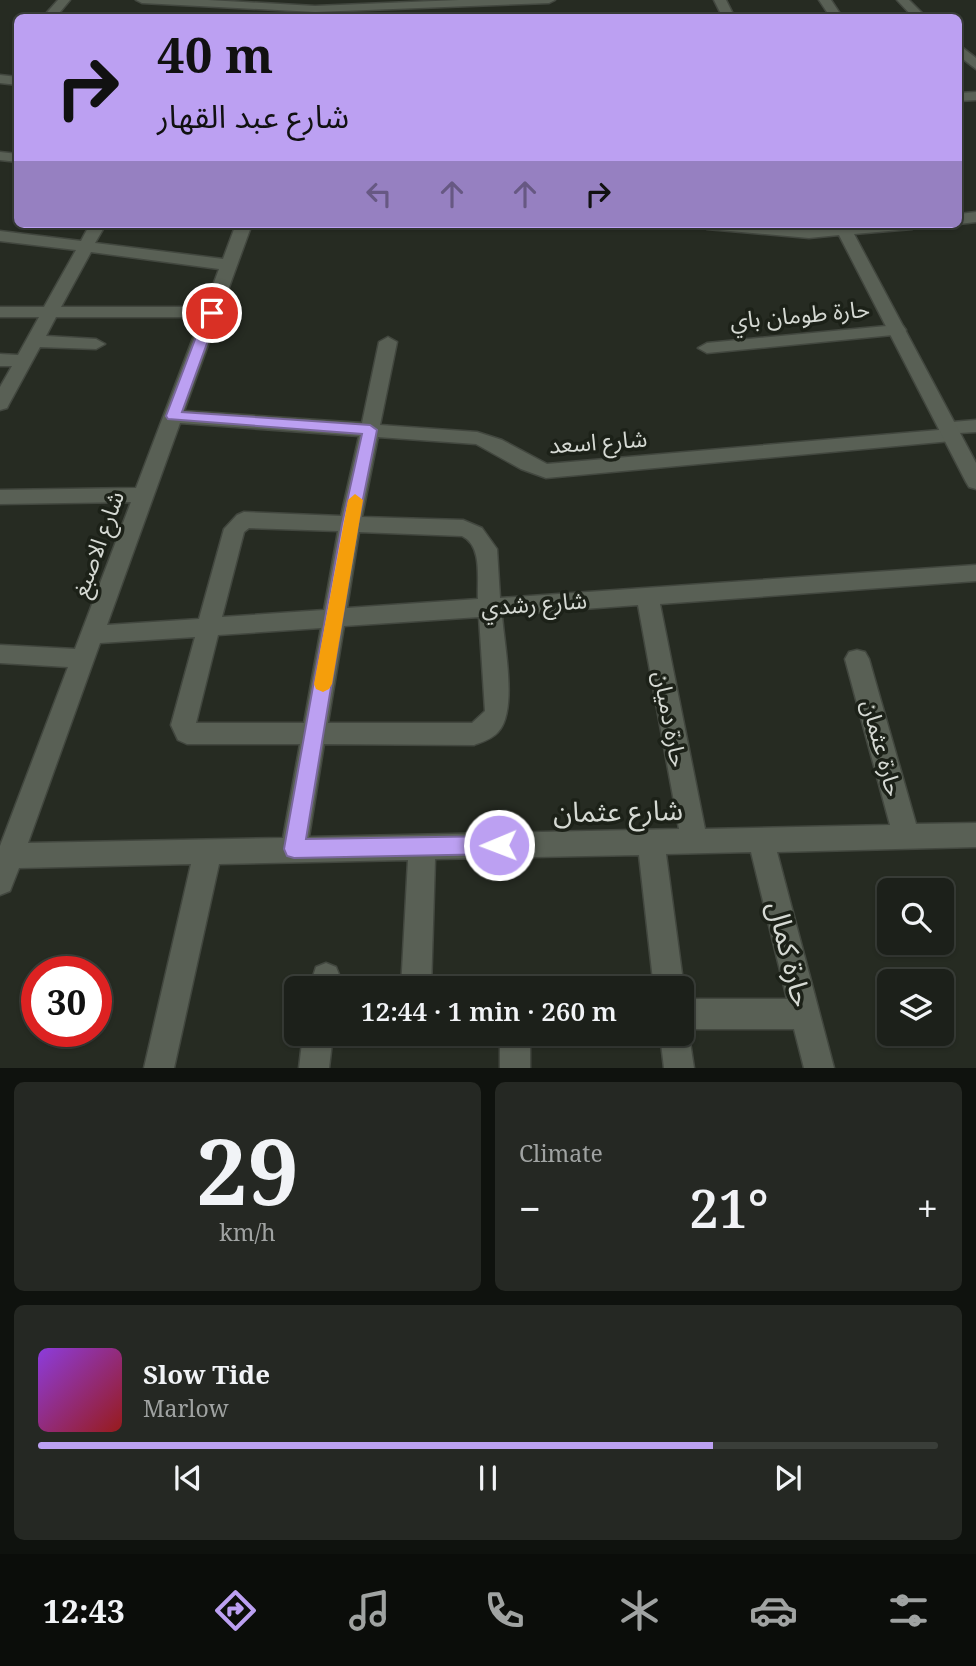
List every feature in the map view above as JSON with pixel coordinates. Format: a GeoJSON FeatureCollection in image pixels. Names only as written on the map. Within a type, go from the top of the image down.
{"type":"FeatureCollection","features":[{"type":"Feature","properties":{"kind":"street"},"geometry":{"type":"LineString","coordinates":[[52,14],[64,0]]}},
{"type":"Feature","properties":{"kind":"street"},"geometry":{"type":"LineString","coordinates":[[142,0],[314,13],[549,0]]}},
{"type":"Feature","properties":{"kind":"street"},"geometry":{"type":"LineString","coordinates":[[903,0],[916,14]]}},
{"type":"Feature","properties":{"kind":"street"},"geometry":{"type":"LineString","coordinates":[[211,14],[217,4]]}},
{"type":"Feature","properties":{"kind":"street"},"geometry":{"type":"LineString","coordinates":[[962,50],[976,65]]}},
{"type":"Feature","properties":{"kind":"street"},"geometry":{"type":"LineString","coordinates":[[0,404],[96,228]]}},
{"type":"Feature","properties":{"kind":"street","name":"شارع الاصبغ"},"geometry":{"type":"LineString","coordinates":[[0,882],[243,228]]}},
{"type":"Feature","properties":{"kind":"street"},"geometry":{"type":"LineString","coordinates":[[748,228],[789,232],[832,228]]}},
{"type":"Feature","properties":{"kind":"street"},"geometry":{"type":"LineString","coordinates":[[844,228],[976,482]]}},
{"type":"Feature","properties":{"kind":"street"},"geometry":{"type":"LineString","coordinates":[[0,236],[229,265]]}},
{"type":"Feature","properties":{"kind":"street"},"geometry":{"type":"LineString","coordinates":[[0,312],[212,313]]}},
{"type":"Feature","properties":{"kind":"street","name":"حارة طومان باي"},"geometry":{"type":"LineString","coordinates":[[707,348],[897,330]]}},
{"type":"Feature","properties":{"kind":"street"},"geometry":{"type":"LineString","coordinates":[[34,341],[96,344]]}},
{"type":"Feature","properties":{"kind":"street"},"geometry":{"type":"LineString","coordinates":[[294,849],[350,524],[388,342]]}},
{"type":"Feature","properties":{"kind":"street"},"geometry":{"type":"LineString","coordinates":[[0,360],[23,361]]}},
{"type":"Feature","properties":{"kind":"street","name":"شارع اسعد"},"geometry":{"type":"LineString","coordinates":[[173,416],[477,438],[500,445],[529,467],[555,471],[949,431],[976,426]]}},
{"type":"Feature","properties":{"kind":"street"},"geometry":{"type":"LineString","coordinates":[[0,497],[144,495]]}},
{"type":"Feature","properties":{"kind":"street"},"geometry":{"type":"LineString","coordinates":[[244,520],[350,524],[463,528],[475,532],[483,540],[486,549],[497,711],[494,721],[486,729],[474,734],[192,734],[183,730],[234,529],[244,520]]}},
{"type":"Feature","properties":{"kind":"street","name":"شارع رشدي"},"geometry":{"type":"LineString","coordinates":[[92,635],[976,573]]}},
{"type":"Feature","properties":{"kind":"street","name":"حارة دميان"},"geometry":{"type":"LineString","coordinates":[[647,596],[694,841]]}},
{"type":"Feature","properties":{"kind":"street"},"geometry":{"type":"LineString","coordinates":[[0,654],[83,659]]}},
{"type":"Feature","properties":{"kind":"street","name":"حارة عثمان"},"geometry":{"type":"LineString","coordinates":[[857,659],[906,837]]}},
{"type":"Feature","properties":{"kind":"street","name":"شارع عثمان"},"geometry":{"type":"LineString","coordinates":[[10,856],[976,835]]}},
{"type":"Feature","properties":{"kind":"street","name":"حارة كمال"},"geometry":{"type":"LineString","coordinates":[[761,840],[819,1068]]}},
{"type":"Feature","properties":{"kind":"street"},"geometry":{"type":"LineString","coordinates":[[651,842],[667,976]]}},
{"type":"Feature","properties":{"kind":"street"},"geometry":{"type":"LineString","coordinates":[[417,976],[422,846]]}},
{"type":"Feature","properties":{"kind":"street"},"geometry":{"type":"LineString","coordinates":[[159,1068],[208,851]]}},
{"type":"Feature","properties":{"kind":"street"},"geometry":{"type":"LineString","coordinates":[[694,1014],[806,1014]]}},
{"type":"Feature","properties":{"kind":"street"},"geometry":{"type":"LineString","coordinates":[[314,1068],[317,1046]]}},
{"type":"Feature","properties":{"kind":"street"},"geometry":{"type":"LineString","coordinates":[[515,1068],[516,1046]]}},
{"type":"Feature","properties":{"kind":"street"},"geometry":{"type":"LineString","coordinates":[[677,1046],[680,1068]]}},
{"type":"Feature","properties":{"kind":"slow traffic"},"geometry":{"type":"LineString","coordinates":[[323,684],[355,500]]}},
{"type":"Feature","properties":{"kind":"route"},"geometry":{"type":"LineString","coordinates":[[212,313],[173,416],[370,430],[350,524],[294,849],[499,845]]}}]}
